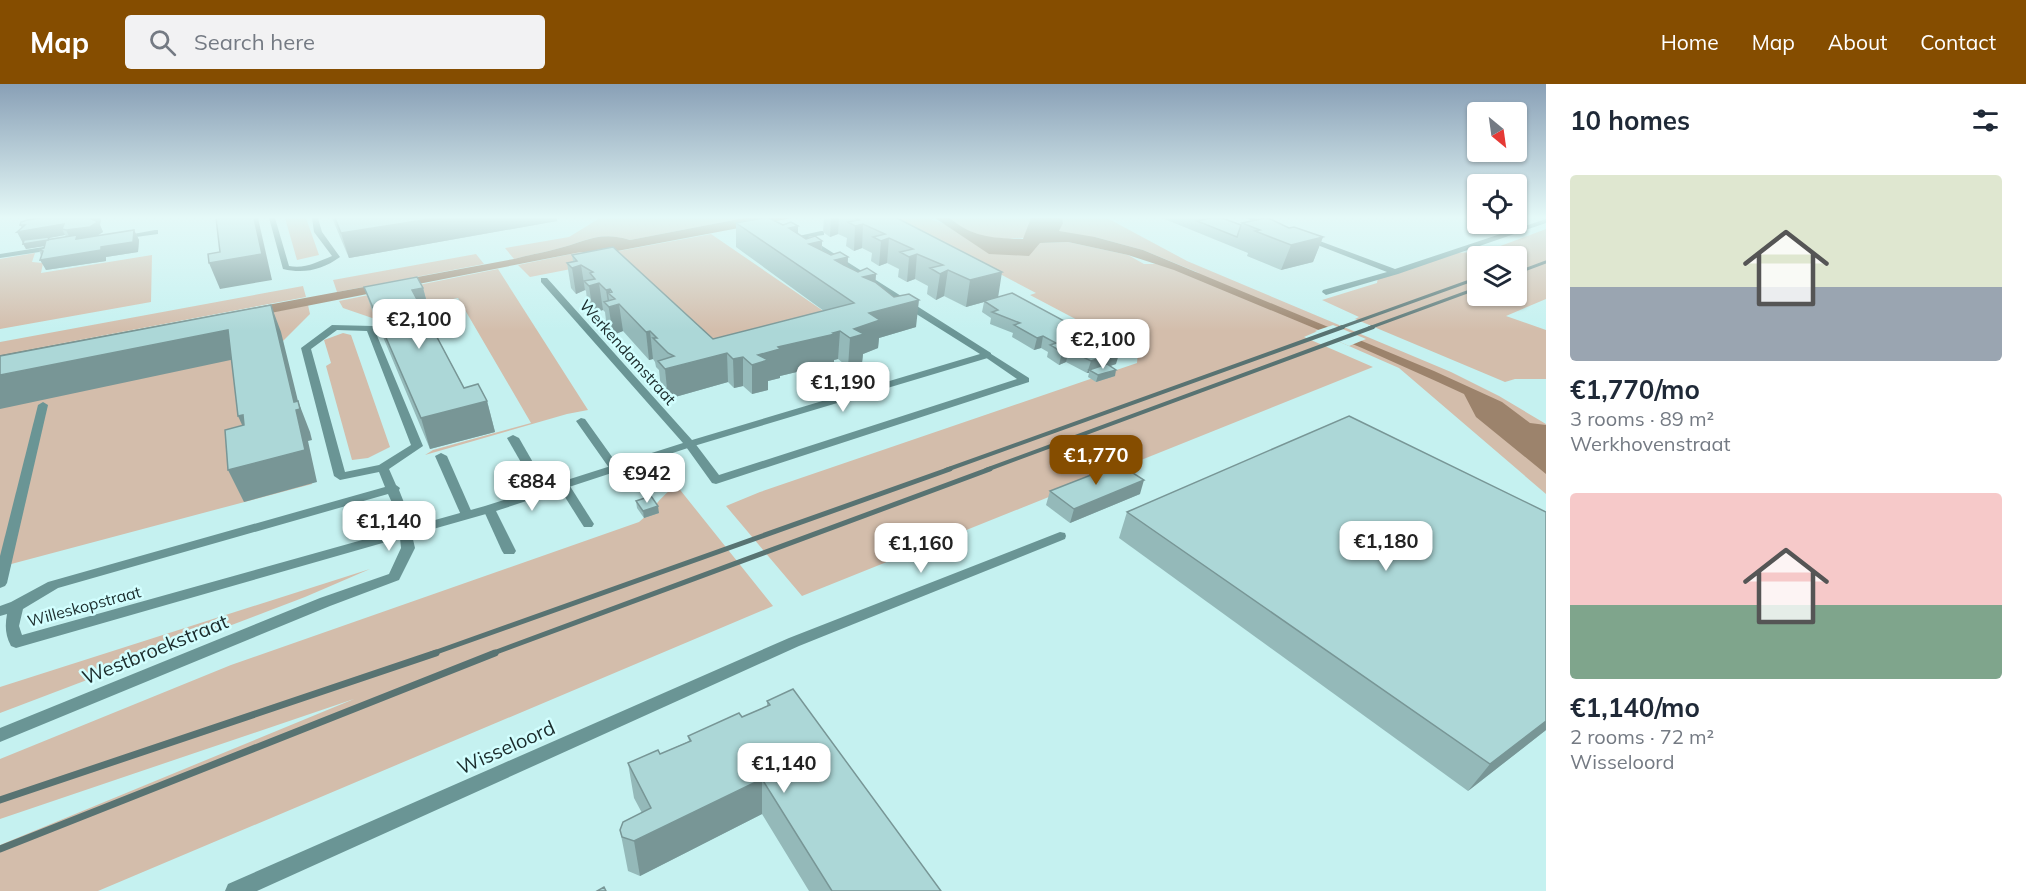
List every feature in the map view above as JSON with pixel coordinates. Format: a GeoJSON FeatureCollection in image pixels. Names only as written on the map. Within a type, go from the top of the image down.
{"type":"FeatureCollection","features":[{"type":"Feature","properties":{"kind":"street"},"geometry":{"type":"LineString","coordinates":[[283,256],[286,267],[298,270],[335,256]]}},
{"type":"Feature","properties":{"kind":"street"},"geometry":{"type":"LineString","coordinates":[[831,256],[988,355]]}},
{"type":"Feature","properties":{"kind":"street"},"geometry":{"type":"LineString","coordinates":[[1351,256],[1395,272]]}},
{"type":"Feature","properties":{"kind":"street"},"geometry":{"type":"LineString","coordinates":[[1326,292],[1444,256]]}},
{"type":"Feature","properties":{"kind":"street","name":"Werkendamstraat"},"geometry":{"type":"LineString","coordinates":[[544,280],[690,444],[716,480],[1025,381],[988,355]]}},
{"type":"Feature","properties":{"kind":"street"},"geometry":{"type":"LineString","coordinates":[[335,327],[370,328],[417,446],[383,468],[340,476],[306,348],[335,327]]}},
{"type":"Feature","properties":{"kind":"street"},"geometry":{"type":"LineString","coordinates":[[690,444],[988,355]]}},
{"type":"Feature","properties":{"kind":"street"},"geometry":{"type":"LineString","coordinates":[[0,583],[43,405]]}},
{"type":"Feature","properties":{"kind":"street"},"geometry":{"type":"LineString","coordinates":[[581,421],[616,470]]}},
{"type":"Feature","properties":{"kind":"street"},"geometry":{"type":"LineString","coordinates":[[513,438],[544,492]]}},
{"type":"Feature","properties":{"kind":"street","name":"Willeskopstraat"},"geometry":{"type":"LineString","coordinates":[[394,488],[53,585],[16,606],[12,626],[16,642],[489,509],[616,470],[690,444]]}},
{"type":"Feature","properties":{"kind":"street"},"geometry":{"type":"LineString","coordinates":[[441,456],[467,515]]}},
{"type":"Feature","properties":{"kind":"street"},"geometry":{"type":"LineString","coordinates":[[383,468],[394,488],[405,532]]}},
{"type":"Feature","properties":{"kind":"street"},"geometry":{"type":"LineString","coordinates":[[564,486],[588,524]]}},
{"type":"Feature","properties":{"kind":"street"},"geometry":{"type":"LineString","coordinates":[[489,509],[509,551]]}},
{"type":"Feature","properties":{"kind":"street","name":"Westbroekstraat"},"geometry":{"type":"LineString","coordinates":[[0,735],[325,602],[394,577],[408,548],[405,532]]}},
{"type":"Feature","properties":{"kind":"street","name":"Wisseloord"},"geometry":{"type":"LineString","coordinates":[[235,891],[794,642],[1060,536]]}},
{"type":"Feature","properties":{"kind":"street"},"geometry":{"type":"LineString","coordinates":[[0,611],[16,606]]}},
{"type":"Feature","properties":{"kind":"shaded area"},"geometry":{"type":"Polygon","coordinates":[[[34,256],[32,262],[43,263],[41,273],[152,256],[151,302],[0,329],[0,259],[34,256]]]}},
{"type":"Feature","properties":{"kind":"shaded area"},"geometry":{"type":"Polygon","coordinates":[[[296,256],[316,256],[297,260],[296,256]]]}},
{"type":"Feature","properties":{"kind":"shaded area"},"geometry":{"type":"Polygon","coordinates":[[[467,256],[477,256],[484,264],[337,292],[333,280],[467,256]]]}},
{"type":"Feature","properties":{"kind":"shaded area"},"geometry":{"type":"Polygon","coordinates":[[[511,256],[528,256],[514,259],[511,256]]]}},
{"type":"Feature","properties":{"kind":"shaded area"},"geometry":{"type":"Polygon","coordinates":[[[528,256],[562,256],[0,366],[0,355],[528,256]]]}},
{"type":"Feature","properties":{"kind":"shaded area"},"geometry":{"type":"Polygon","coordinates":[[[563,256],[743,256],[854,332],[716,369],[571,269],[530,277],[518,265],[563,256]]]}},
{"type":"Feature","properties":{"kind":"shaded area"},"geometry":{"type":"Polygon","coordinates":[[[965,256],[1129,256],[1144,264],[1156,264],[1199,273],[1157,256],[1177,256],[1451,372],[1499,396],[1546,424],[1546,494],[1399,368],[1333,339],[1320,330],[1304,337],[1373,367],[802,596],[726,506],[760,492],[1137,363],[1138,352],[1030,295],[1036,293],[965,256]]]}},
{"type":"Feature","properties":{"kind":"shaded area"},"geometry":{"type":"Polygon","coordinates":[[[1130,256],[1157,256],[1434,371],[1502,402],[1530,423],[1546,425],[1546,474],[1476,417],[1464,394],[1362,348],[1174,270],[1130,256]]]}},
{"type":"Feature","properties":{"kind":"shaded area"},"geometry":{"type":"Polygon","coordinates":[[[1440,256],[1467,256],[1467,306],[1527,306],[1527,256],[1546,256],[1546,299],[1506,316],[1546,330],[1546,379],[1515,379],[1505,382],[1355,319],[1359,317],[1322,300],[1377,283],[1378,277],[1440,256]]]}},
{"type":"Feature","properties":{"kind":"shaded area"},"geometry":{"type":"Polygon","coordinates":[[[498,269],[588,410],[425,455],[433,450],[531,423],[458,298],[376,315],[378,320],[343,308],[339,301],[498,269]]]}},
{"type":"Feature","properties":{"kind":"shaded area"},"geometry":{"type":"Polygon","coordinates":[[[303,286],[306,297],[0,355],[0,342],[303,286]]]}},
{"type":"Feature","properties":{"kind":"shaded area"},"geometry":{"type":"Polygon","coordinates":[[[308,305],[310,314],[282,342],[312,484],[0,567],[0,366],[308,305]]]}},
{"type":"Feature","properties":{"kind":"shaded area"},"geometry":{"type":"Polygon","coordinates":[[[343,333],[351,335],[390,447],[368,458],[352,460],[326,366],[331,363],[324,340],[343,333]]]}},
{"type":"Feature","properties":{"kind":"shaded area"},"geometry":{"type":"Polygon","coordinates":[[[677,486],[773,606],[98,891],[0,891],[0,845],[354,699],[0,819],[0,759],[231,665],[639,522],[666,493],[677,486]]]}},
{"type":"Feature","properties":{"kind":"shaded area"},"geometry":{"type":"Polygon","coordinates":[[[370,569],[305,597],[0,713],[0,687],[370,569]]]}},
{"type":"Feature","properties":{"kind":"pier"},"geometry":{"type":"Polygon","coordinates":[[[1333,325],[1366,339],[1349,346],[1315,331],[1333,325]]]}},
{"type":"Feature","properties":{"kind":"building"},"geometry":{"type":"Polygon","coordinates":[[[41,256],[66,256],[40,260],[41,256]]]}},
{"type":"Feature","properties":{"kind":"building"},"geometry":{"type":"Polygon","coordinates":[[[208,256],[252,256],[209,263],[208,256]]]}},
{"type":"Feature","properties":{"kind":"building"},"geometry":{"type":"Polygon","coordinates":[[[573,256],[622,256],[713,339],[854,303],[784,256],[846,256],[848,257],[835,260],[858,272],[867,268],[876,274],[863,277],[875,282],[894,297],[909,294],[919,300],[869,313],[880,320],[854,329],[864,334],[850,338],[840,331],[778,347],[780,349],[758,355],[768,360],[752,365],[743,357],[733,359],[727,353],[665,369],[658,361],[674,356],[668,353],[653,338],[657,338],[650,331],[646,332],[619,304],[609,307],[604,302],[615,299],[608,293],[612,292],[610,289],[606,290],[599,283],[589,286],[584,281],[595,279],[590,273],[593,272],[581,265],[572,268],[567,263],[577,261],[573,256]]]}},
{"type":"Feature","properties":{"kind":"building"},"geometry":{"type":"Polygon","coordinates":[[[921,256],[970,256],[1002,272],[970,280],[948,270],[940,274],[930,268],[943,265],[921,256]]]}},
{"type":"Feature","properties":{"kind":"building"},"geometry":{"type":"Polygon","coordinates":[[[417,277],[423,288],[412,290],[464,388],[478,384],[487,401],[421,418],[364,287],[417,277]]]}},
{"type":"Feature","properties":{"kind":"building"},"geometry":{"type":"Polygon","coordinates":[[[1012,293],[1120,351],[1091,361],[1069,350],[1062,352],[1050,345],[1056,343],[1043,336],[1037,338],[1014,325],[1020,323],[992,312],[998,310],[984,301],[1012,293]]]}},
{"type":"Feature","properties":{"kind":"building"},"geometry":{"type":"Polygon","coordinates":[[[271,305],[294,402],[298,401],[300,409],[296,410],[305,450],[228,470],[225,430],[244,425],[243,415],[238,416],[228,330],[0,375],[0,356],[271,305]]]}},
{"type":"Feature","properties":{"kind":"building"},"geometry":{"type":"Polygon","coordinates":[[[1107,364],[1116,370],[1098,375],[1089,370],[1107,364]]]}},
{"type":"Feature","properties":{"kind":"building"},"geometry":{"type":"Polygon","coordinates":[[[1349,416],[1546,512],[1546,721],[1490,764],[1127,512],[1349,416]]]}},
{"type":"Feature","properties":{"kind":"building"},"geometry":{"type":"Polygon","coordinates":[[[1119,464],[1144,480],[1074,509],[1050,491],[1119,464]]]}},
{"type":"Feature","properties":{"kind":"building"},"geometry":{"type":"Polygon","coordinates":[[[651,496],[658,506],[643,511],[636,501],[651,496]]]}},
{"type":"Feature","properties":{"kind":"building"},"geometry":{"type":"Polygon","coordinates":[[[793,689],[941,891],[832,891],[762,779],[634,841],[622,837],[620,830],[623,822],[651,808],[628,763],[658,750],[660,754],[691,741],[688,736],[739,713],[742,717],[770,705],[767,701],[793,689]]]}},
{"type":"Feature","properties":{"kind":"railway"},"geometry":{"type":"LineString","coordinates":[[1527,269],[1546,262]]}},
{"type":"Feature","properties":{"kind":"railway"},"geometry":{"type":"LineString","coordinates":[[1339,328],[1467,282]]}},
{"type":"Feature","properties":{"kind":"railway"},"geometry":{"type":"LineString","coordinates":[[1369,328],[1467,292]]}},
{"type":"Feature","properties":{"kind":"railway"},"geometry":{"type":"LineString","coordinates":[[946,470],[1343,327]]}},
{"type":"Feature","properties":{"kind":"railway"},"geometry":{"type":"LineString","coordinates":[[986,470],[1373,327]]}},
{"type":"Feature","properties":{"kind":"railway"},"geometry":{"type":"LineString","coordinates":[[431,654],[950,469]]}},
{"type":"Feature","properties":{"kind":"railway"},"geometry":{"type":"LineString","coordinates":[[491,654],[990,469]]}},
{"type":"Feature","properties":{"kind":"railway"},"geometry":{"type":"LineString","coordinates":[[0,800],[436,653]]}},
{"type":"Feature","properties":{"kind":"railway"},"geometry":{"type":"LineString","coordinates":[[0,849],[495,653]]}}]}
